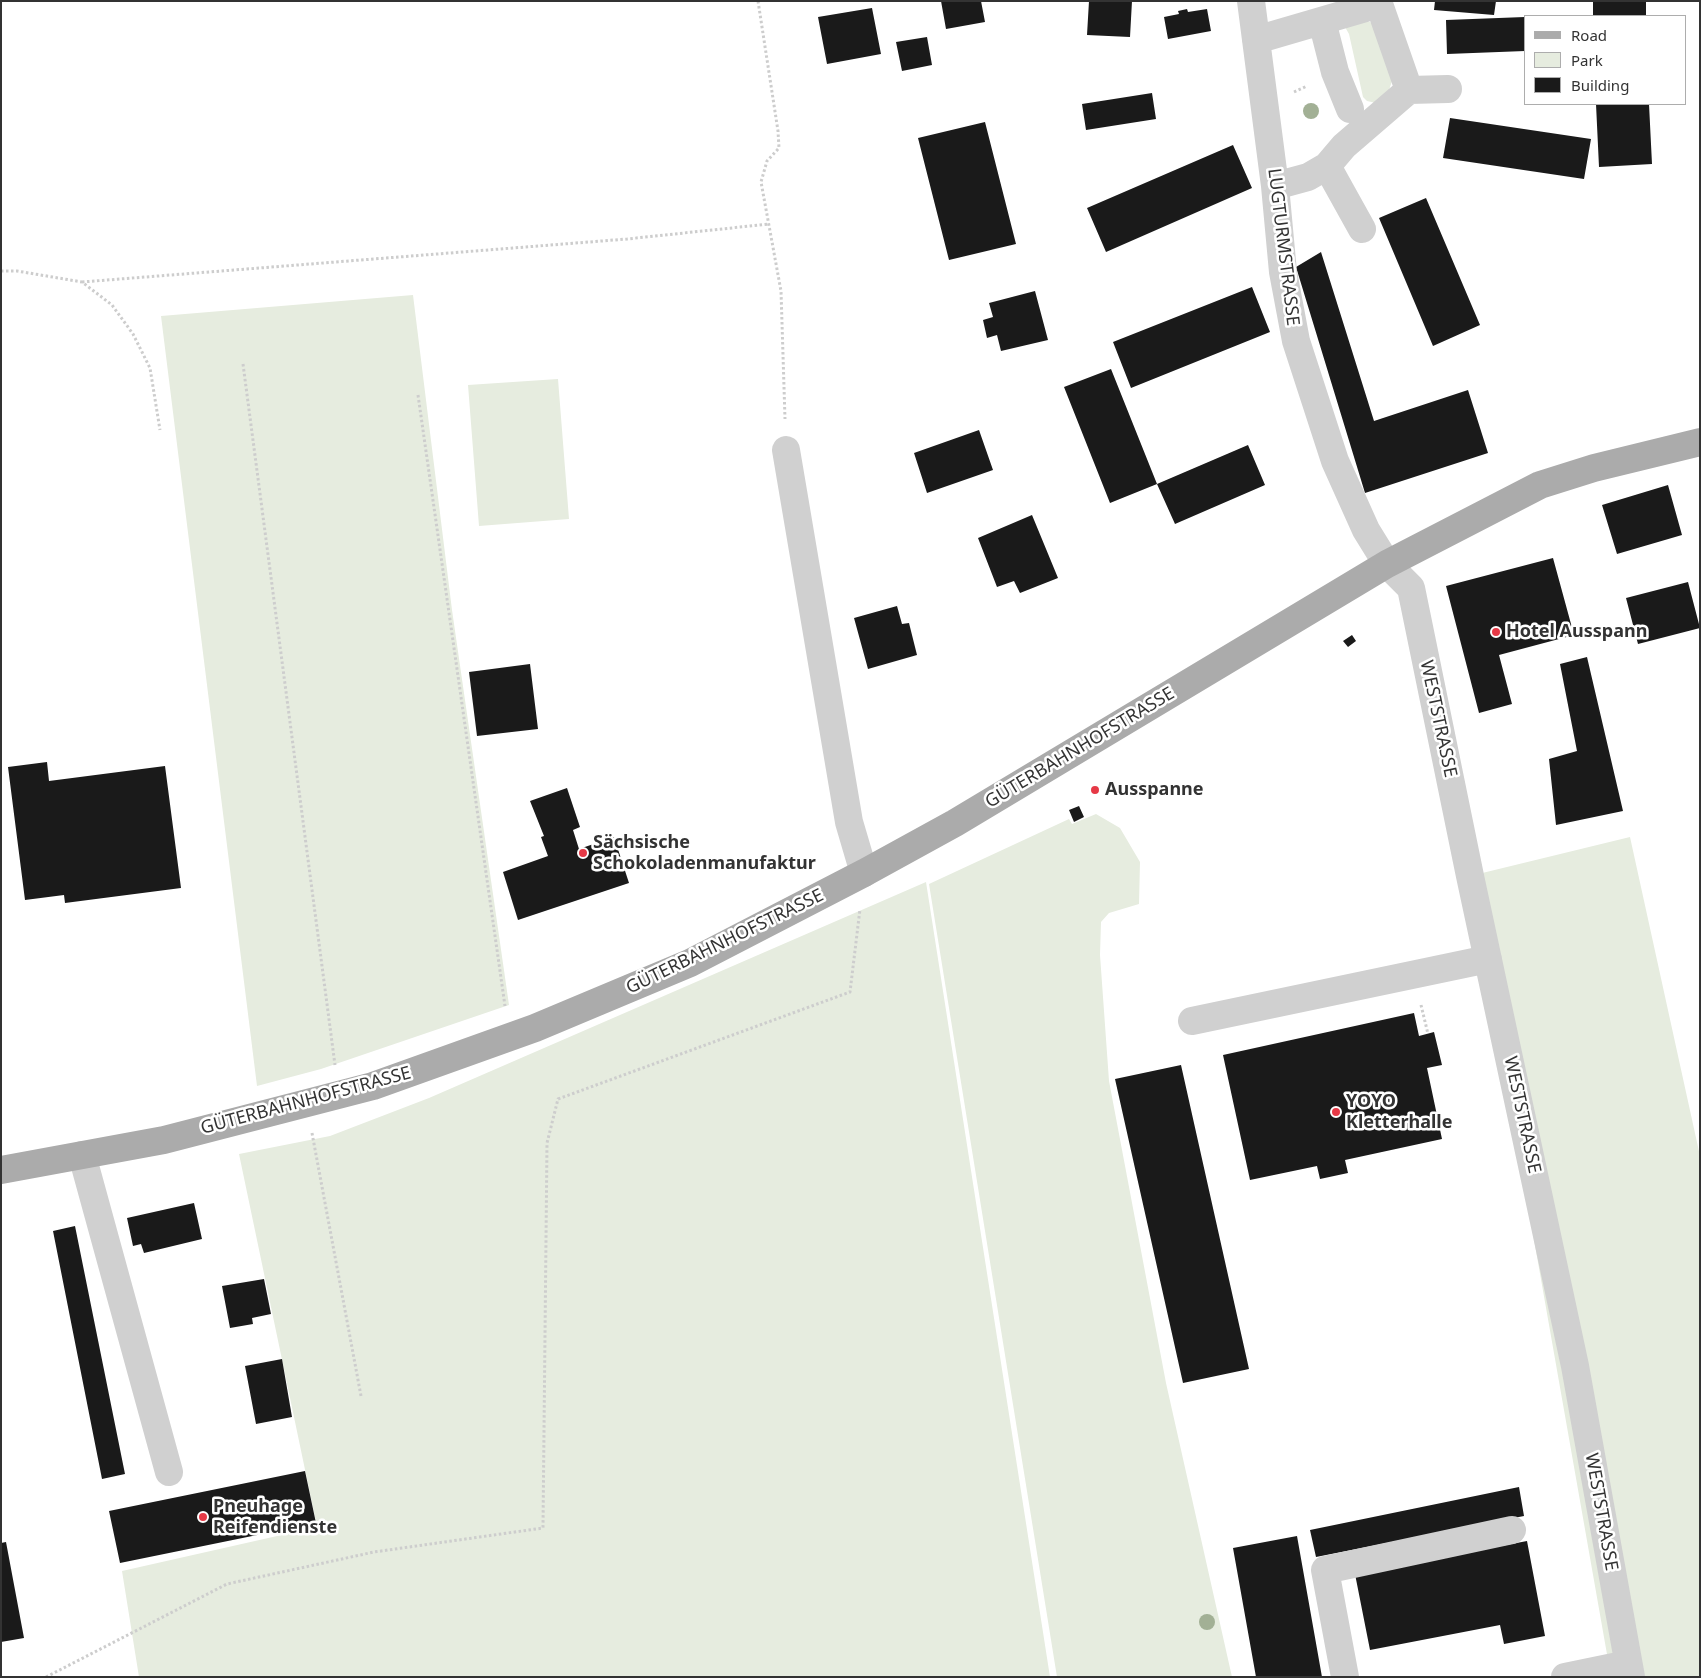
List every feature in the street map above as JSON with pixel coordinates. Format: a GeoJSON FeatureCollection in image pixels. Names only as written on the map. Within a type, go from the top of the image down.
{"type":"FeatureCollection","features":[{"type":"Feature","properties":{"kind":"main road","name":"GÜTERBAHNHOFSTRASSE"},"geometry":{"type":"LineString","coordinates":[[1,1170],[164,1140],[372,1086],[509,1038],[690,963],[864,873],[955,823],[1387,564],[1540,485],[1594,468],[1700,442]]}},
{"type":"Feature","properties":{"kind":"street","name":"LUGTURMSTRASSE"},"geometry":{"type":"LineString","coordinates":[[1251,1],[1275,186],[1283,272],[1296,341],[1335,461],[1366,530],[1387,564]]}},
{"type":"Feature","properties":{"kind":"street"},"geometry":{"type":"LineString","coordinates":[[1256,40],[1381,2],[1409,90]]}},
{"type":"Feature","properties":{"kind":"street"},"geometry":{"type":"LineString","coordinates":[[1322,20],[1325,77],[1358,118]]}},
{"type":"Feature","properties":{"kind":"street"},"geometry":{"type":"LineString","coordinates":[[1275,186],[1308,178],[1327,166],[1358,118],[1409,90],[1448,89]]}},
{"type":"Feature","properties":{"kind":"street"},"geometry":{"type":"LineString","coordinates":[[1327,166],[1362,229]]}},
{"type":"Feature","properties":{"kind":"street"},"geometry":{"type":"LineString","coordinates":[[786,450],[849,822],[864,873]]}},
{"type":"Feature","properties":{"kind":"street","name":"WESTSTRASSE"},"geometry":{"type":"LineString","coordinates":[[1387,564],[1411,588],[1575,1366],[1629,1670]]}},
{"type":"Feature","properties":{"kind":"street"},"geometry":{"type":"LineString","coordinates":[[1192,1021],[1488,959]]}},
{"type":"Feature","properties":{"kind":"street"},"geometry":{"type":"LineString","coordinates":[[82,1155],[169,1472]]}},
{"type":"Feature","properties":{"kind":"street"},"geometry":{"type":"LineString","coordinates":[[1345,1677],[1325,1570],[1512,1530]]}},
{"type":"Feature","properties":{"kind":"street"},"geometry":{"type":"LineString","coordinates":[[1565,1677],[1629,1670]]}},
{"type":"Feature","properties":{"kind":"path"},"geometry":{"type":"LineString","coordinates":[[758,1],[778,131],[779,148],[767,161],[762,182],[781,291],[786,450]]}},
{"type":"Feature","properties":{"kind":"path"},"geometry":{"type":"LineString","coordinates":[[1,271],[17,271],[82,282],[627,238],[769,224]]}},
{"type":"Feature","properties":{"kind":"path"},"geometry":{"type":"LineString","coordinates":[[82,282],[112,306],[133,334],[150,368],[160,430]]}},
{"type":"Feature","properties":{"kind":"path"},"geometry":{"type":"LineString","coordinates":[[243,364],[339,1095]]}},
{"type":"Feature","properties":{"kind":"path"},"geometry":{"type":"LineString","coordinates":[[418,395],[509,1038]]}},
{"type":"Feature","properties":{"kind":"path"},"geometry":{"type":"LineString","coordinates":[[46,1677],[227,1584],[374,1552],[542,1528],[547,1144],[558,1099],[850,992],[864,873]]}},
{"type":"Feature","properties":{"kind":"path"},"geometry":{"type":"LineString","coordinates":[[306,1103],[362,1396]]}},
{"type":"Feature","properties":{"kind":"green space"},"geometry":{"type":"Polygon","coordinates":[[[1367,21],[1375,24],[1393,78],[1388,93],[1376,103],[1367,101],[1363,97],[1349,34],[1345,27],[1367,21]]]}},
{"type":"Feature","properties":{"kind":"green space"},"geometry":{"type":"Polygon","coordinates":[[[413,295],[452,610],[509,1005],[321,1069],[257,1086],[161,316],[413,295]]]}},
{"type":"Feature","properties":{"kind":"green space"},"geometry":{"type":"Polygon","coordinates":[[[558,379],[569,519],[479,526],[468,385],[558,379]]]}},
{"type":"Feature","properties":{"kind":"green space"},"geometry":{"type":"Polygon","coordinates":[[[1096,814],[1120,828],[1140,862],[1139,904],[1109,913],[1101,922],[1100,955],[1109,1081],[1166,1383],[1232,1677],[1057,1677],[929,884],[1069,819],[1072,824],[1096,814]]]}},
{"type":"Feature","properties":{"kind":"green space"},"geometry":{"type":"Polygon","coordinates":[[[1630,837],[1700,1156],[1700,1677],[1611,1677],[1470,876],[1630,837]]]}},
{"type":"Feature","properties":{"kind":"green space"},"geometry":{"type":"Polygon","coordinates":[[[926,882],[1050,1677],[139,1677],[122,1571],[317,1527],[239,1154],[330,1136],[429,1098],[926,882]]]}},
{"type":"Feature","properties":{"kind":"building"},"geometry":{"type":"Polygon","coordinates":[[[941,1],[981,1],[985,22],[946,29],[941,1]]]}},
{"type":"Feature","properties":{"kind":"building"},"geometry":{"type":"Polygon","coordinates":[[[1089,1],[1132,1],[1130,37],[1087,35],[1089,1]]]}},
{"type":"Feature","properties":{"kind":"building"},"geometry":{"type":"Polygon","coordinates":[[[1435,1],[1496,1],[1494,15],[1434,10],[1435,1]]]}},
{"type":"Feature","properties":{"kind":"building"},"geometry":{"type":"Polygon","coordinates":[[[1593,1],[1646,1],[1646,15],[1593,15],[1593,1]]]}},
{"type":"Feature","properties":{"kind":"building"},"geometry":{"type":"Polygon","coordinates":[[[872,8],[881,54],[827,64],[818,17],[872,8]]]}},
{"type":"Feature","properties":{"kind":"building"},"geometry":{"type":"Polygon","coordinates":[[[1187,9],[1188,12],[1207,9],[1211,31],[1168,39],[1164,17],[1179,14],[1178,11],[1187,9]]]}},
{"type":"Feature","properties":{"kind":"building"},"geometry":{"type":"Polygon","coordinates":[[[1524,17],[1524,51],[1447,54],[1446,20],[1524,17]]]}},
{"type":"Feature","properties":{"kind":"building"},"geometry":{"type":"Polygon","coordinates":[[[927,37],[932,65],[902,71],[896,42],[927,37]]]}},
{"type":"Feature","properties":{"kind":"building"},"geometry":{"type":"Polygon","coordinates":[[[1152,93],[1156,119],[1086,130],[1082,104],[1152,93]]]}},
{"type":"Feature","properties":{"kind":"building"},"geometry":{"type":"Polygon","coordinates":[[[1596,105],[1649,105],[1652,164],[1599,167],[1596,105]]]}},
{"type":"Feature","properties":{"kind":"building"},"geometry":{"type":"Polygon","coordinates":[[[1450,118],[1591,139],[1584,179],[1443,158],[1450,118]]]}},
{"type":"Feature","properties":{"kind":"building"},"geometry":{"type":"Polygon","coordinates":[[[985,122],[1016,244],[949,260],[918,138],[985,122]]]}},
{"type":"Feature","properties":{"kind":"building"},"geometry":{"type":"Polygon","coordinates":[[[1233,145],[1252,188],[1106,252],[1087,208],[1233,145]]]}},
{"type":"Feature","properties":{"kind":"building"},"geometry":{"type":"Polygon","coordinates":[[[1426,198],[1480,325],[1433,346],[1379,218],[1426,198]]]}},
{"type":"Feature","properties":{"kind":"building"},"geometry":{"type":"Polygon","coordinates":[[[1321,252],[1374,421],[1468,390],[1488,453],[1365,493],[1296,267],[1321,252]]]}},
{"type":"Feature","properties":{"kind":"building"},"geometry":{"type":"Polygon","coordinates":[[[1252,287],[1270,332],[1131,388],[1113,342],[1252,287]]]}},
{"type":"Feature","properties":{"kind":"building"},"geometry":{"type":"Polygon","coordinates":[[[1035,291],[1048,340],[1001,351],[997,335],[987,338],[983,320],[993,317],[989,303],[1035,291]]]}},
{"type":"Feature","properties":{"kind":"building"},"geometry":{"type":"Polygon","coordinates":[[[1111,369],[1157,484],[1110,503],[1064,387],[1111,369]]]}},
{"type":"Feature","properties":{"kind":"building"},"geometry":{"type":"Polygon","coordinates":[[[979,430],[993,470],[927,493],[914,453],[979,430]]]}},
{"type":"Feature","properties":{"kind":"building"},"geometry":{"type":"Polygon","coordinates":[[[1248,445],[1265,485],[1175,524],[1157,484],[1248,445]]]}},
{"type":"Feature","properties":{"kind":"building"},"geometry":{"type":"Polygon","coordinates":[[[1668,485],[1682,535],[1617,554],[1602,505],[1668,485]]]}},
{"type":"Feature","properties":{"kind":"building"},"geometry":{"type":"Polygon","coordinates":[[[1032,515],[1058,578],[1020,593],[1014,581],[997,587],[978,538],[1032,515]]]}},
{"type":"Feature","properties":{"kind":"building"},"geometry":{"type":"Polygon","coordinates":[[[1553,558],[1574,635],[1499,655],[1512,704],[1479,713],[1446,586],[1553,558]]]}},
{"type":"Feature","properties":{"kind":"building"},"geometry":{"type":"Polygon","coordinates":[[[1688,582],[1700,628],[1638,644],[1626,598],[1688,582]]]}},
{"type":"Feature","properties":{"kind":"building"},"geometry":{"type":"Polygon","coordinates":[[[897,606],[902,624],[909,623],[917,655],[868,669],[854,618],[897,606]]]}},
{"type":"Feature","properties":{"kind":"building"},"geometry":{"type":"Polygon","coordinates":[[[1352,635],[1356,641],[1348,647],[1343,641],[1352,635]]]}},
{"type":"Feature","properties":{"kind":"building"},"geometry":{"type":"Polygon","coordinates":[[[1587,657],[1623,811],[1556,825],[1549,759],[1577,751],[1560,664],[1587,657]]]}},
{"type":"Feature","properties":{"kind":"building"},"geometry":{"type":"Polygon","coordinates":[[[530,664],[538,729],[477,736],[469,672],[530,664]]]}},
{"type":"Feature","properties":{"kind":"building"},"geometry":{"type":"Polygon","coordinates":[[[47,762],[49,781],[165,766],[181,888],[65,903],[64,895],[25,900],[8,767],[47,762]]]}},
{"type":"Feature","properties":{"kind":"building","name":"Sächsische Schokoladenmanufaktur"},"geometry":{"type":"Polygon","coordinates":[[[567,788],[580,827],[573,830],[579,849],[614,837],[629,883],[518,920],[503,872],[548,856],[541,837],[544,836],[530,801],[567,788]]]}},
{"type":"Feature","properties":{"kind":"building"},"geometry":{"type":"Polygon","coordinates":[[[1079,806],[1084,817],[1074,822],[1069,810],[1079,806]]]}},
{"type":"Feature","properties":{"kind":"building","name":"YOYO Kletterhalle"},"geometry":{"type":"Polygon","coordinates":[[[1414,1013],[1419,1036],[1434,1032],[1442,1065],[1427,1068],[1442,1139],[1345,1160],[1348,1173],[1320,1179],[1317,1166],[1250,1180],[1223,1055],[1414,1013]]]}},
{"type":"Feature","properties":{"kind":"building"},"geometry":{"type":"Polygon","coordinates":[[[1181,1065],[1249,1369],[1183,1383],[1115,1079],[1181,1065]]]}},
{"type":"Feature","properties":{"kind":"building"},"geometry":{"type":"Polygon","coordinates":[[[194,1203],[202,1239],[144,1253],[141,1244],[133,1246],[127,1218],[194,1203]]]}},
{"type":"Feature","properties":{"kind":"building"},"geometry":{"type":"Polygon","coordinates":[[[75,1226],[125,1474],[102,1479],[53,1231],[75,1226]]]}},
{"type":"Feature","properties":{"kind":"building"},"geometry":{"type":"Polygon","coordinates":[[[264,1279],[271,1314],[252,1318],[253,1324],[230,1328],[222,1286],[264,1279]]]}},
{"type":"Feature","properties":{"kind":"building"},"geometry":{"type":"Polygon","coordinates":[[[282,1359],[292,1417],[256,1424],[245,1366],[282,1359]]]}},
{"type":"Feature","properties":{"kind":"building"},"geometry":{"type":"Polygon","coordinates":[[[305,1471],[316,1523],[120,1563],[109,1511],[305,1471]]]}},
{"type":"Feature","properties":{"kind":"building"},"geometry":{"type":"Polygon","coordinates":[[[1519,1487],[1524,1516],[1316,1557],[1310,1530],[1519,1487]]]}},
{"type":"Feature","properties":{"kind":"building"},"geometry":{"type":"Polygon","coordinates":[[[1297,1536],[1322,1677],[1256,1677],[1233,1548],[1297,1536]]]}},
{"type":"Feature","properties":{"kind":"building"},"geometry":{"type":"Polygon","coordinates":[[[1527,1541],[1545,1636],[1504,1644],[1500,1625],[1370,1650],[1355,1574],[1527,1541]]]}},
{"type":"Feature","properties":{"kind":"building"},"geometry":{"type":"Polygon","coordinates":[[[6,1542],[24,1638],[1,1642],[1,1543],[6,1542]]]}},
{"type":"Feature","properties":{"kind":"place","name":"Hotel Ausspann"},"geometry":{"type":"Point","coordinates":[1496,632]}},
{"type":"Feature","properties":{"kind":"place","name":"Ausspanne"},"geometry":{"type":"Point","coordinates":[1095,790]}},
{"type":"Feature","properties":{"kind":"place","name":"Sächsische Schokoladenmanufaktur"},"geometry":{"type":"Point","coordinates":[583,853]}},
{"type":"Feature","properties":{"kind":"place","name":"YOYO Kletterhalle"},"geometry":{"type":"Point","coordinates":[1336,1112]}},
{"type":"Feature","properties":{"kind":"place","name":"Pneuhage Reifendienste"},"geometry":{"type":"Point","coordinates":[203,1517]}}]}
